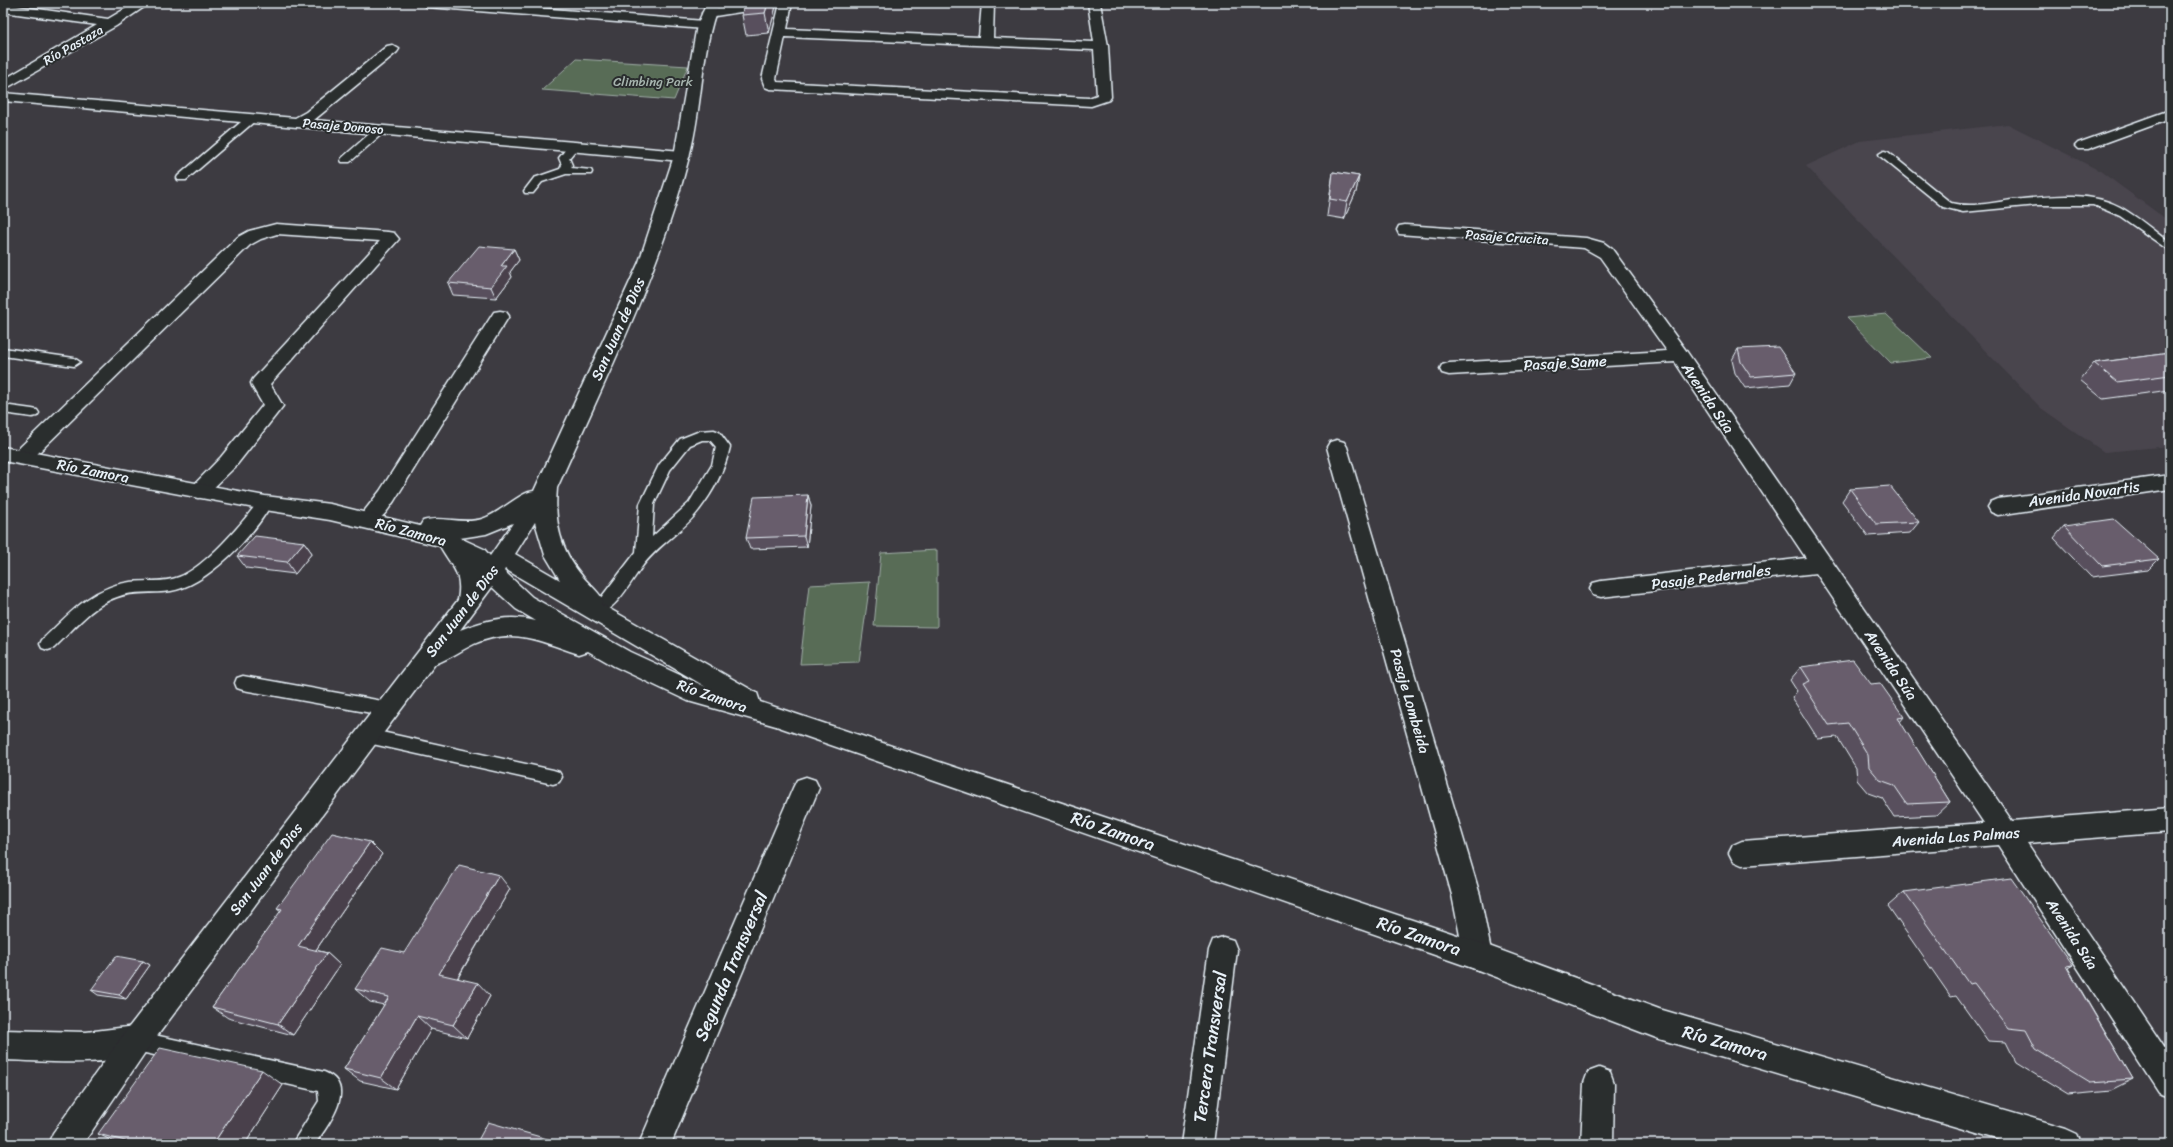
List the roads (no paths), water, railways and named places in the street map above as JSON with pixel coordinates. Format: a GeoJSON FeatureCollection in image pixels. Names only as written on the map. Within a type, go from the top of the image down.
{"type":"FeatureCollection","features":[{"type":"Feature","properties":{"kind":"street","name":"Río Pastaza"},"geometry":{"type":"LineString","coordinates":[[3,86],[144,3]]}},
{"type":"Feature","properties":{"kind":"street"},"geometry":{"type":"LineString","coordinates":[[427,3],[710,12],[772,3]]}},
{"type":"Feature","properties":{"kind":"street"},"geometry":{"type":"LineString","coordinates":[[710,12],[741,3]]}},
{"type":"Feature","properties":{"kind":"street"},"geometry":{"type":"LineString","coordinates":[[786,3],[769,79],[770,84],[775,86],[1091,102],[1104,97],[1101,46],[1094,3]]}},
{"type":"Feature","properties":{"kind":"street"},"geometry":{"type":"LineString","coordinates":[[986,41],[988,3]]}},
{"type":"Feature","properties":{"kind":"street"},"geometry":{"type":"LineString","coordinates":[[3,8],[111,23]]}},
{"type":"Feature","properties":{"kind":"street","name":"San Juan de Dios"},"geometry":{"type":"LineString","coordinates":[[64,1144],[136,1041],[468,604],[497,564],[547,488],[648,262],[682,156],[710,12]]}},
{"type":"Feature","properties":{"kind":"street"},"geometry":{"type":"LineString","coordinates":[[780,33],[1101,46]]}},
{"type":"Feature","properties":{"kind":"street"},"geometry":{"type":"LineString","coordinates":[[298,122],[311,115],[392,49]]}},
{"type":"Feature","properties":{"kind":"street","name":"Pasaje Donoso"},"geometry":{"type":"LineString","coordinates":[[3,97],[682,156]]}},
{"type":"Feature","properties":{"kind":"street"},"geometry":{"type":"LineString","coordinates":[[2083,146],[2170,114]]}},
{"type":"Feature","properties":{"kind":"street"},"geometry":{"type":"LineString","coordinates":[[13,455],[244,241],[255,235],[276,229],[388,237],[391,239],[390,242],[260,383],[261,388],[271,399],[273,406],[228,462],[198,491]]}},
{"type":"Feature","properties":{"kind":"street","name":"Pasaje Crucita"},"geometry":{"type":"LineString","coordinates":[[1405,230],[1586,243],[1598,247],[1606,253]]}},
{"type":"Feature","properties":{"kind":"street","name":"Avenida Súa"},"geometry":{"type":"LineString","coordinates":[[1606,253],[1680,356],[2006,834],[2170,1082]]}},
{"type":"Feature","properties":{"kind":"street"},"geometry":{"type":"LineString","coordinates":[[373,514],[387,496],[500,316]]}},
{"type":"Feature","properties":{"kind":"street","name":"Pasaje Same"},"geometry":{"type":"LineString","coordinates":[[1450,369],[1680,356]]}},
{"type":"Feature","properties":{"kind":"street","name":"Pasaje Lombeida"},"geometry":{"type":"LineString","coordinates":[[1337,447],[1466,895],[1478,956]]}},
{"type":"Feature","properties":{"kind":"street","name":"Río Zamora"},"geometry":{"type":"LineString","coordinates":[[13,455],[265,504],[330,512],[446,540],[618,624],[776,716]]}},
{"type":"Feature","properties":{"kind":"street","name":"Avenida Novartis"},"geometry":{"type":"LineString","coordinates":[[1998,507],[2170,482]]}},
{"type":"Feature","properties":{"kind":"street"},"geometry":{"type":"LineString","coordinates":[[330,512],[349,508],[442,529],[468,531],[491,526],[515,513],[547,488]]}},
{"type":"Feature","properties":{"kind":"street"},"geometry":{"type":"LineString","coordinates":[[547,488],[546,520],[550,541],[565,570],[579,588],[618,624]]}},
{"type":"Feature","properties":{"kind":"street"},"geometry":{"type":"LineString","coordinates":[[446,540],[469,570],[472,588],[468,604]]}},
{"type":"Feature","properties":{"kind":"street","name":"Río Zamora"},"geometry":{"type":"LineString","coordinates":[[497,564],[509,591],[524,603],[622,659],[696,694],[776,716],[1478,956],[1659,1024],[2066,1144]]}},
{"type":"Feature","properties":{"kind":"street","name":"Pasaje Pedernales"},"geometry":{"type":"LineString","coordinates":[[1601,589],[1822,564]]}},
{"type":"Feature","properties":{"kind":"street"},"geometry":{"type":"LineString","coordinates":[[425,660],[469,635],[498,627],[524,627],[622,659]]}},
{"type":"Feature","properties":{"kind":"street","name":"Segunda Transversal"},"geometry":{"type":"LineString","coordinates":[[655,1144],[806,788]]}},
{"type":"Feature","properties":{"kind":"street","name":"Avenida Las Palmas"},"geometry":{"type":"LineString","coordinates":[[1742,853],[2006,834],[2170,820]]}},
{"type":"Feature","properties":{"kind":"street","name":"Tercera Transversal"},"geometry":{"type":"LineString","coordinates":[[1197,1144],[1223,950]]}},
{"type":"Feature","properties":{"kind":"street"},"geometry":{"type":"LineString","coordinates":[[3,1045],[86,1047],[136,1041]]}},
{"type":"Feature","properties":{"kind":"street"},"geometry":{"type":"LineString","coordinates":[[1597,1144],[1599,1083]]}},
{"type":"Feature","properties":{"kind":"lane"},"geometry":{"type":"LineString","coordinates":[[182,178],[252,118]]}},
{"type":"Feature","properties":{"kind":"lane"},"geometry":{"type":"LineString","coordinates":[[346,160],[380,130]]}},
{"type":"Feature","properties":{"kind":"lane"},"geometry":{"type":"LineString","coordinates":[[565,171],[567,165],[564,158],[573,147]]}},
{"type":"Feature","properties":{"kind":"lane"},"geometry":{"type":"LineString","coordinates":[[1884,154],[1948,205],[1964,209],[2074,200],[2106,204],[2125,215],[2170,248]]}},
{"type":"Feature","properties":{"kind":"lane"},"geometry":{"type":"LineString","coordinates":[[529,191],[538,180],[565,171],[587,172]]}},
{"type":"Feature","properties":{"kind":"lane"},"geometry":{"type":"LineString","coordinates":[[3,352],[74,362]]}},
{"type":"Feature","properties":{"kind":"lane"},"geometry":{"type":"LineString","coordinates":[[3,409],[32,413]]}},
{"type":"Feature","properties":{"kind":"lane"},"geometry":{"type":"LineString","coordinates":[[601,608],[617,590],[643,553],[694,507],[719,465],[723,447],[714,436],[700,436],[685,442],[664,468],[647,504],[643,553]]}},
{"type":"Feature","properties":{"kind":"lane"},"geometry":{"type":"LineString","coordinates":[[48,644],[100,598],[124,588],[182,583],[198,574],[256,517],[265,504]]}},
{"type":"Feature","properties":{"kind":"lane"},"geometry":{"type":"LineString","coordinates":[[243,682],[388,709]]}},
{"type":"Feature","properties":{"kind":"lane"},"geometry":{"type":"LineString","coordinates":[[368,736],[553,777]]}},
{"type":"Feature","properties":{"kind":"lane"},"geometry":{"type":"LineString","coordinates":[[136,1041],[324,1082],[330,1092],[329,1104],[303,1144]]}},
{"type":"Feature","properties":{"kind":"park label","name":"Climbing Park"},"geometry":{"type":"Point","coordinates":[653,81]}}]}
